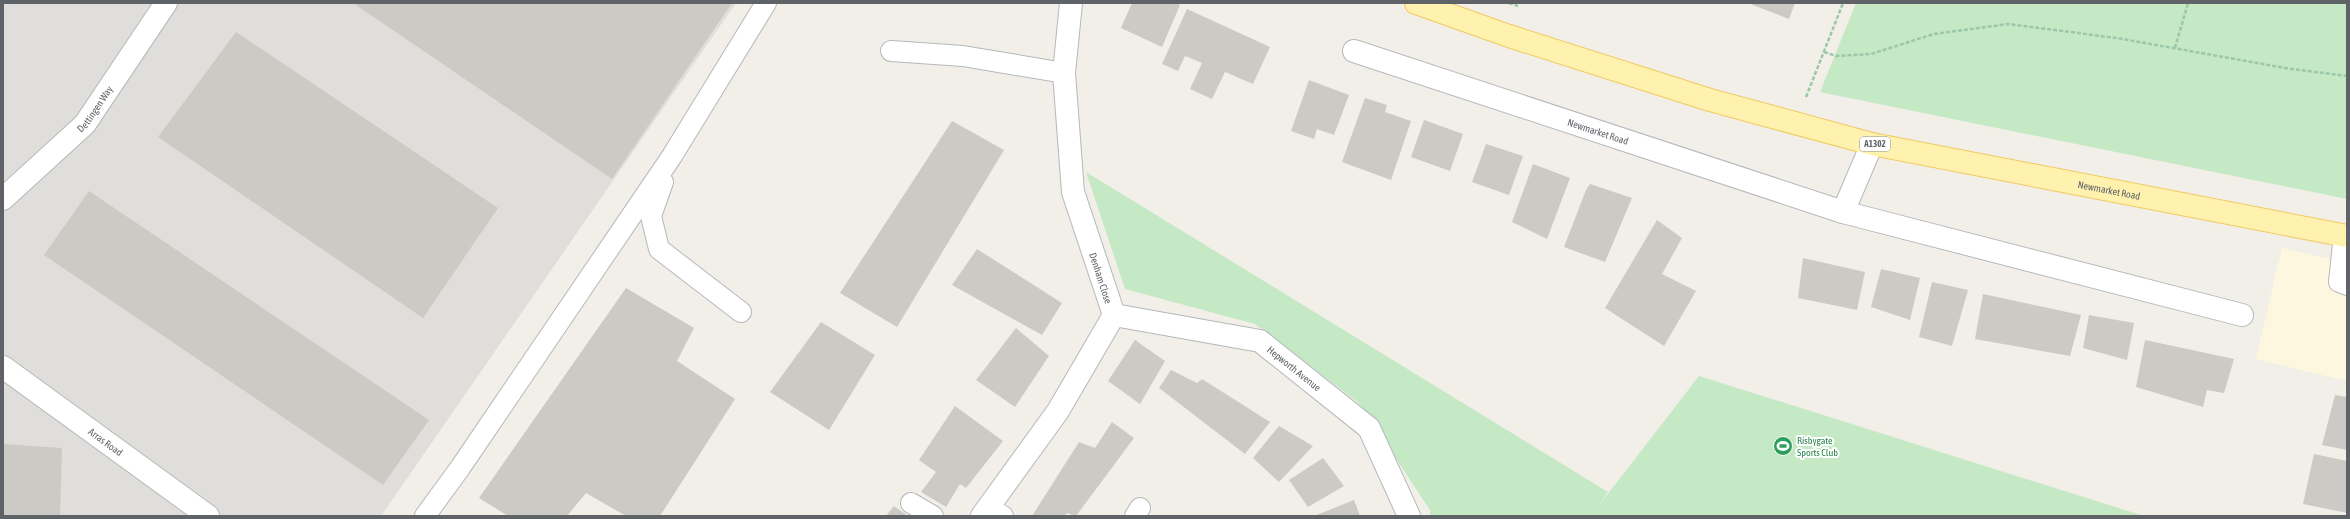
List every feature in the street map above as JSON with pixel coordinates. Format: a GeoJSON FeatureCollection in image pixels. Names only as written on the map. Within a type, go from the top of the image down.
{"type":"FeatureCollection","features":[{"type":"Feature","properties":{"kind":"main road","name":"Newmarket Road"},"geometry":{"type":"LineString","coordinates":[[1416,3],[1509,36],[1703,98],[1872,144],[2346,235]]}},
{"type":"Feature","properties":{"kind":"street","name":"Dettingen Way"},"geometry":{"type":"LineString","coordinates":[[3,199],[85,124],[166,3]]}},
{"type":"Feature","properties":{"kind":"street","name":"Denham Close"},"geometry":{"type":"LineString","coordinates":[[991,513],[1058,411],[1114,315],[1073,192],[1064,73],[1071,3]]}},
{"type":"Feature","properties":{"kind":"street","name":"Newmarket Road"},"geometry":{"type":"LineString","coordinates":[[1354,50],[1843,212],[2242,315]]}},
{"type":"Feature","properties":{"kind":"street"},"geometry":{"type":"LineString","coordinates":[[1843,212],[1872,144]]}},
{"type":"Feature","properties":{"kind":"street","name":"Hepworth Avenue"},"geometry":{"type":"LineString","coordinates":[[1114,315],[1260,341],[1369,428],[1409,516]]}},
{"type":"Feature","properties":{"kind":"street","name":"Arras Road"},"geometry":{"type":"LineString","coordinates":[[3,367],[208,516]]}},
{"type":"Feature","properties":{"kind":"lane"},"geometry":{"type":"LineString","coordinates":[[425,516],[465,462],[672,156],[766,3]]}},
{"type":"Feature","properties":{"kind":"lane"},"geometry":{"type":"LineString","coordinates":[[891,50],[963,56],[1064,73]]}},
{"type":"Feature","properties":{"kind":"lane"},"geometry":{"type":"LineString","coordinates":[[672,156],[651,216],[659,250],[741,312]]}},
{"type":"Feature","properties":{"kind":"lane"},"geometry":{"type":"LineString","coordinates":[[2346,235],[2339,282],[2347,285]]}},
{"type":"Feature","properties":{"kind":"lane"},"geometry":{"type":"LineString","coordinates":[[911,503],[933,516]]}},
{"type":"Feature","properties":{"kind":"path"},"geometry":{"type":"LineString","coordinates":[[1796,123],[1843,3]]}},
{"type":"Feature","properties":{"kind":"path"},"geometry":{"type":"LineString","coordinates":[[2175,48],[2188,3]]}},
{"type":"Feature","properties":{"kind":"path"},"geometry":{"type":"LineString","coordinates":[[1824,52],[1836,56],[1871,54],[1934,34],[2008,24],[2117,38],[2285,68],[2347,76]]}},
{"type":"Feature","properties":{"kind":"shaded area"},"geometry":{"type":"Polygon","coordinates":[[[3,3],[736,3],[381,516],[3,516],[3,3]]]}},
{"type":"Feature","properties":{"kind":"shaded area"},"geometry":{"type":"Polygon","coordinates":[[[2282,248],[2347,263],[2347,381],[2256,359],[2282,248]]]}},
{"type":"Feature","properties":{"kind":"green space"},"geometry":{"type":"Polygon","coordinates":[[[1856,3],[2347,3],[2347,199],[1820,92],[1856,3]]]}},
{"type":"Feature","properties":{"kind":"green space"},"geometry":{"type":"Polygon","coordinates":[[[1086,172],[1608,492],[1597,508],[1699,376],[2144,516],[1430,516],[1430,510],[1359,403],[1255,324],[1125,289],[1086,172]]]}},
{"type":"Feature","properties":{"kind":"building"},"geometry":{"type":"Polygon","coordinates":[[[353,3],[732,3],[612,179],[353,3]]]}},
{"type":"Feature","properties":{"kind":"building"},"geometry":{"type":"Polygon","coordinates":[[[1132,3],[1176,3],[1180,5],[1162,47],[1121,28],[1132,3]]]}},
{"type":"Feature","properties":{"kind":"building"},"geometry":{"type":"Polygon","coordinates":[[[1748,3],[1795,3],[1789,19],[1748,3]]]}},
{"type":"Feature","properties":{"kind":"building"},"geometry":{"type":"Polygon","coordinates":[[[1187,9],[1270,47],[1253,84],[1225,72],[1212,99],[1190,89],[1202,63],[1185,56],[1178,71],[1162,64],[1187,9]]]}},
{"type":"Feature","properties":{"kind":"building"},"geometry":{"type":"Polygon","coordinates":[[[236,32],[498,208],[423,318],[158,137],[236,32]]]}},
{"type":"Feature","properties":{"kind":"building"},"geometry":{"type":"Polygon","coordinates":[[[1309,80],[1349,95],[1334,135],[1317,129],[1314,139],[1291,131],[1309,80]]]}},
{"type":"Feature","properties":{"kind":"building"},"geometry":{"type":"Polygon","coordinates":[[[1365,98],[1387,105],[1385,112],[1411,121],[1391,180],[1342,162],[1365,98]]]}},
{"type":"Feature","properties":{"kind":"building"},"geometry":{"type":"Polygon","coordinates":[[[1424,120],[1463,134],[1450,171],[1411,157],[1424,120]]]}},
{"type":"Feature","properties":{"kind":"building"},"geometry":{"type":"Polygon","coordinates":[[[952,121],[1004,150],[897,327],[840,293],[952,121]]]}},
{"type":"Feature","properties":{"kind":"building"},"geometry":{"type":"Polygon","coordinates":[[[1486,144],[1523,156],[1509,195],[1472,182],[1486,144]]]}},
{"type":"Feature","properties":{"kind":"building"},"geometry":{"type":"Polygon","coordinates":[[[1533,164],[1570,178],[1547,239],[1512,222],[1533,164]]]}},
{"type":"Feature","properties":{"kind":"building"},"geometry":{"type":"Polygon","coordinates":[[[1590,184],[1632,198],[1605,262],[1564,247],[1586,190],[1590,184]]]}},
{"type":"Feature","properties":{"kind":"building"},"geometry":{"type":"Polygon","coordinates":[[[89,191],[429,420],[383,485],[44,255],[89,191]]]}},
{"type":"Feature","properties":{"kind":"building"},"geometry":{"type":"Polygon","coordinates":[[[1657,220],[1682,238],[1662,274],[1696,291],[1664,346],[1605,308],[1657,220]]]}},
{"type":"Feature","properties":{"kind":"building"},"geometry":{"type":"Polygon","coordinates":[[[977,249],[1062,303],[1042,335],[952,285],[977,249]]]}},
{"type":"Feature","properties":{"kind":"building"},"geometry":{"type":"Polygon","coordinates":[[[1803,258],[1865,272],[1857,310],[1798,298],[1803,258]]]}},
{"type":"Feature","properties":{"kind":"building"},"geometry":{"type":"Polygon","coordinates":[[[1881,269],[1920,278],[1910,320],[1871,307],[1881,269]]]}},
{"type":"Feature","properties":{"kind":"building"},"geometry":{"type":"Polygon","coordinates":[[[1932,282],[1968,290],[1952,346],[1919,337],[1932,282]]]}},
{"type":"Feature","properties":{"kind":"building"},"geometry":{"type":"Polygon","coordinates":[[[626,288],[694,328],[677,361],[735,399],[660,516],[626,516],[586,493],[567,516],[508,516],[479,498],[626,288]]]}},
{"type":"Feature","properties":{"kind":"building"},"geometry":{"type":"Polygon","coordinates":[[[1983,294],[2081,315],[2070,356],[1975,339],[1983,294]]]}},
{"type":"Feature","properties":{"kind":"building"},"geometry":{"type":"Polygon","coordinates":[[[2089,315],[2134,323],[2127,360],[2083,348],[2089,315]]]}},
{"type":"Feature","properties":{"kind":"building"},"geometry":{"type":"Polygon","coordinates":[[[821,322],[875,355],[829,430],[770,392],[821,322]]]}},
{"type":"Feature","properties":{"kind":"building"},"geometry":{"type":"Polygon","coordinates":[[[1016,328],[1049,356],[1015,407],[976,380],[1016,328]]]}},
{"type":"Feature","properties":{"kind":"building"},"geometry":{"type":"Polygon","coordinates":[[[1135,340],[1165,361],[1140,404],[1108,381],[1135,340]]]}},
{"type":"Feature","properties":{"kind":"building"},"geometry":{"type":"Polygon","coordinates":[[[2145,340],[2234,359],[2224,393],[2207,390],[2203,407],[2136,387],[2145,340]]]}},
{"type":"Feature","properties":{"kind":"building"},"geometry":{"type":"Polygon","coordinates":[[[1171,370],[1197,383],[1202,379],[1270,422],[1245,454],[1159,388],[1171,370]]]}},
{"type":"Feature","properties":{"kind":"building"},"geometry":{"type":"Polygon","coordinates":[[[2335,395],[2347,397],[2347,450],[2322,445],[2335,395]]]}},
{"type":"Feature","properties":{"kind":"building"},"geometry":{"type":"Polygon","coordinates":[[[955,406],[1003,441],[966,488],[960,484],[946,507],[921,492],[936,472],[919,460],[955,406]]]}},
{"type":"Feature","properties":{"kind":"building"},"geometry":{"type":"Polygon","coordinates":[[[1112,422],[1134,438],[1076,516],[1067,513],[1064,516],[1032,516],[1079,442],[1095,448],[1112,422]]]}},
{"type":"Feature","properties":{"kind":"building"},"geometry":{"type":"Polygon","coordinates":[[[1279,426],[1313,446],[1279,482],[1253,458],[1279,426]]]}},
{"type":"Feature","properties":{"kind":"building"},"geometry":{"type":"Polygon","coordinates":[[[3,444],[62,448],[60,516],[3,516],[3,444]]]}},
{"type":"Feature","properties":{"kind":"building"},"geometry":{"type":"Polygon","coordinates":[[[2314,454],[2347,461],[2347,513],[2303,504],[2314,454]]]}},
{"type":"Feature","properties":{"kind":"building"},"geometry":{"type":"Polygon","coordinates":[[[1323,458],[1344,486],[1308,507],[1289,480],[1323,458]]]}},
{"type":"Feature","properties":{"kind":"building"},"geometry":{"type":"Polygon","coordinates":[[[1354,500],[1360,516],[1314,516],[1354,500]]]}},
{"type":"Feature","properties":{"kind":"building"},"geometry":{"type":"Polygon","coordinates":[[[894,506],[908,516],[886,516],[894,506]]]}},
{"type":"Feature","properties":{"kind":"place","name":"Risbygate Sports Club"},"geometry":{"type":"Point","coordinates":[1783,446]}}]}
